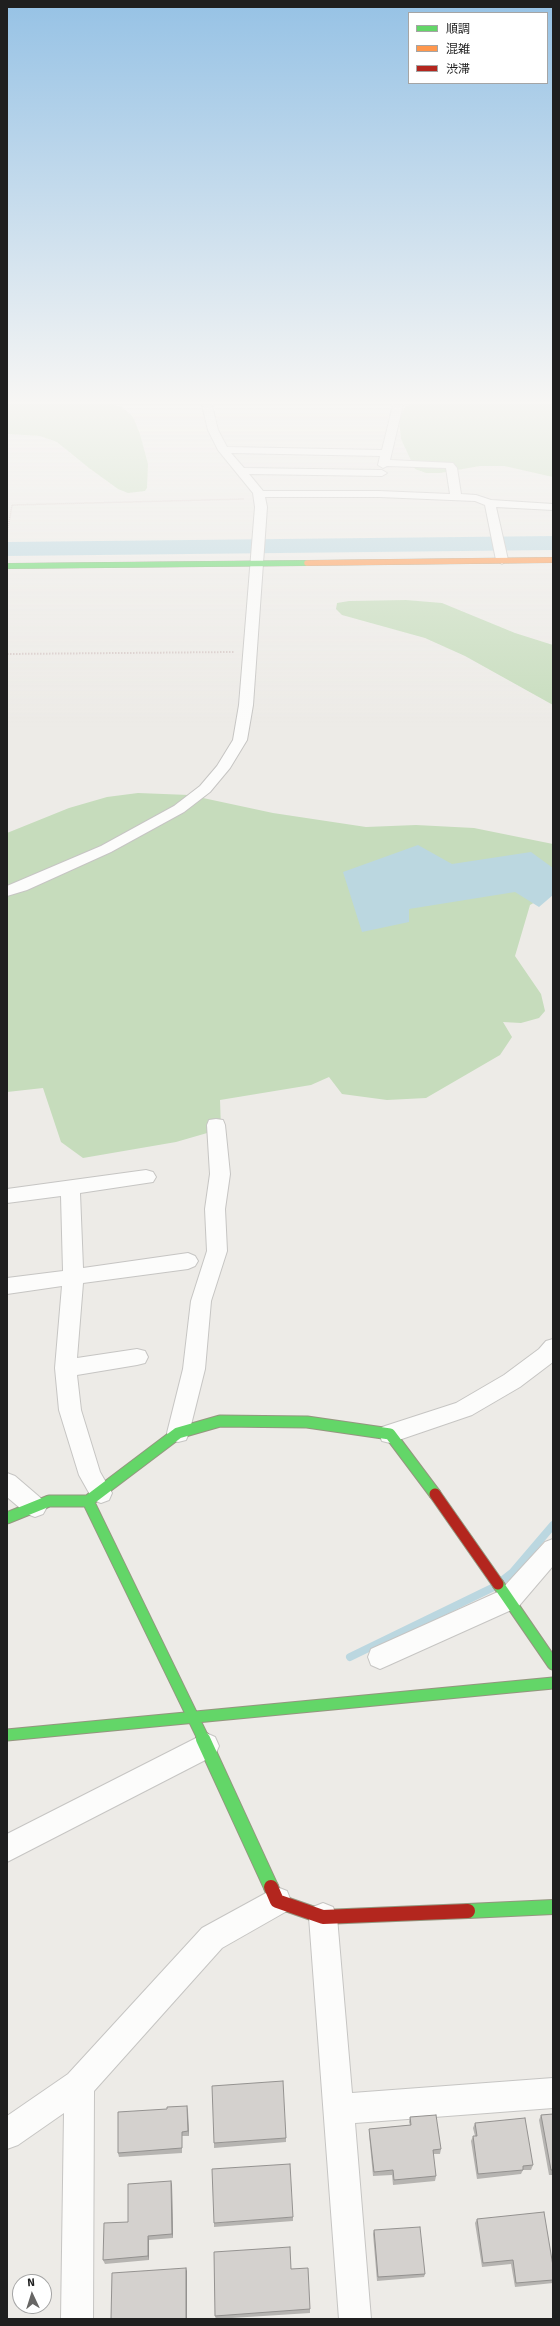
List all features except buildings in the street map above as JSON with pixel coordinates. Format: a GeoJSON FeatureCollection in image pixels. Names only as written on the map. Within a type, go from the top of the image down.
{"type":"FeatureCollection","features":[{"type":"Feature","properties":{"kind":"street"},"geometry":{"type":"LineString","coordinates":[[7,891],[21,887],[106,849],[179,809],[205,789],[223,768],[240,740],[246,705],[258,564],[260,514]]}},
{"type":"Feature","properties":{"kind":"street"},"geometry":{"type":"LineString","coordinates":[[492,514],[502,560]]}},
{"type":"Feature","properties":{"kind":"street"},"geometry":{"type":"LineString","coordinates":[[7,566],[553,560]]}},
{"type":"Feature","properties":{"kind":"street"},"geometry":{"type":"LineString","coordinates":[[178,1433],[194,1369],[201,1301],[217,1251],[214,1209],[220,1174],[216,1125]]}},
{"type":"Feature","properties":{"kind":"street"},"geometry":{"type":"LineString","coordinates":[[7,1196],[146,1177]]}},
{"type":"Feature","properties":{"kind":"street"},"geometry":{"type":"LineString","coordinates":[[70,1187],[73,1277],[66,1368],[70,1410],[90,1475],[95,1497],[193,1718],[277,1901],[323,1917],[553,1907]]}},
{"type":"Feature","properties":{"kind":"street"},"geometry":{"type":"LineString","coordinates":[[7,1286],[188,1261]]}},
{"type":"Feature","properties":{"kind":"street"},"geometry":{"type":"LineString","coordinates":[[7,1518],[49,1501],[95,1497],[178,1433],[220,1421],[306,1422],[390,1434],[464,1409],[512,1381],[547,1355],[553,1347]]}},
{"type":"Feature","properties":{"kind":"street"},"geometry":{"type":"LineString","coordinates":[[66,1368],[137,1357]]}},
{"type":"Feature","properties":{"kind":"street"},"geometry":{"type":"LineString","coordinates":[[390,1434],[494,1576],[553,1664]]}},
{"type":"Feature","properties":{"kind":"street"},"geometry":{"type":"LineString","coordinates":[[7,1483],[35,1507]]}},
{"type":"Feature","properties":{"kind":"street"},"geometry":{"type":"LineString","coordinates":[[380,1657],[505,1594],[553,1549]]}},
{"type":"Feature","properties":{"kind":"street"},"geometry":{"type":"LineString","coordinates":[[7,1735],[553,1683]]}},
{"type":"Feature","properties":{"kind":"street"},"geometry":{"type":"LineString","coordinates":[[7,1848],[206,1746]]}},
{"type":"Feature","properties":{"kind":"street"},"geometry":{"type":"LineString","coordinates":[[7,2134],[78,2085],[212,1938],[277,1901]]}},
{"type":"Feature","properties":{"kind":"street"},"geometry":{"type":"LineString","coordinates":[[323,1917],[355,2319]]}},
{"type":"Feature","properties":{"kind":"street"},"geometry":{"type":"LineString","coordinates":[[77,2319],[78,2085]]}},
{"type":"Feature","properties":{"kind":"street"},"geometry":{"type":"LineString","coordinates":[[339,2109],[553,2093]]}},
{"type":"Feature","properties":{"kind":"path"},"geometry":{"type":"LineString","coordinates":[[7,534],[10,514]]}},
{"type":"Feature","properties":{"kind":"path"},"geometry":{"type":"LineString","coordinates":[[7,654],[250,652]]}},
{"type":"Feature","properties":{"kind":"green space"},"geometry":{"type":"Polygon","coordinates":[[[406,600],[442,603],[515,633],[553,645],[553,705],[465,656],[425,638],[342,615],[336,609],[337,603],[349,601],[406,600]]]}},
{"type":"Feature","properties":{"kind":"green space"},"geometry":{"type":"Polygon","coordinates":[[[138,793],[189,795],[273,813],[366,827],[416,825],[474,828],[553,844],[553,892],[530,905],[515,956],[541,994],[545,1011],[539,1018],[521,1023],[503,1022],[512,1037],[500,1055],[426,1098],[387,1100],[342,1094],[329,1077],[311,1085],[220,1100],[221,1129],[176,1142],[83,1158],[61,1142],[43,1088],[7,1092],[7,833],[69,808],[107,797],[138,793]]]}},
{"type":"Feature","properties":{"kind":"water"},"geometry":{"type":"Polygon","coordinates":[[[418,845],[452,864],[531,852],[553,868],[553,895],[539,907],[515,892],[409,909],[409,922],[362,932],[343,872],[418,845]]]}},
{"type":"Feature","properties":{"kind":"waterway"},"geometry":{"type":"LineString","coordinates":[[7,549],[553,543]]}},
{"type":"Feature","properties":{"kind":"waterway"},"geometry":{"type":"LineString","coordinates":[[503,1580],[512,1573],[553,1525]]}},
{"type":"Feature","properties":{"kind":"waterway"},"geometry":{"type":"LineString","coordinates":[[350,1657],[494,1587]]}},
{"type":"Feature","properties":{"kind":"traffic: fast"},"geometry":{"type":"LineString","coordinates":[[7,566],[307,563]]}},
{"type":"Feature","properties":{"kind":"traffic: fast"},"geometry":{"type":"LineString","coordinates":[[7,1518],[49,1501],[88,1501],[178,1433],[220,1421],[307,1422],[390,1434],[435,1494]]}},
{"type":"Feature","properties":{"kind":"traffic: fast"},"geometry":{"type":"LineString","coordinates":[[88,1501],[193,1717],[271,1887]]}},
{"type":"Feature","properties":{"kind":"traffic: fast"},"geometry":{"type":"LineString","coordinates":[[498,1584],[553,1664]]}},
{"type":"Feature","properties":{"kind":"traffic: fast"},"geometry":{"type":"LineString","coordinates":[[7,1735],[553,1683]]}},
{"type":"Feature","properties":{"kind":"traffic: fast"},"geometry":{"type":"LineString","coordinates":[[468,1911],[553,1907]]}},
{"type":"Feature","properties":{"kind":"traffic: slow"},"geometry":{"type":"LineString","coordinates":[[307,563],[553,560]]}},
{"type":"Feature","properties":{"kind":"traffic: jam"},"geometry":{"type":"LineString","coordinates":[[435,1494],[498,1584]]}},
{"type":"Feature","properties":{"kind":"traffic: jam"},"geometry":{"type":"LineString","coordinates":[[271,1887],[277,1901],[323,1917],[468,1911]]}}]}
